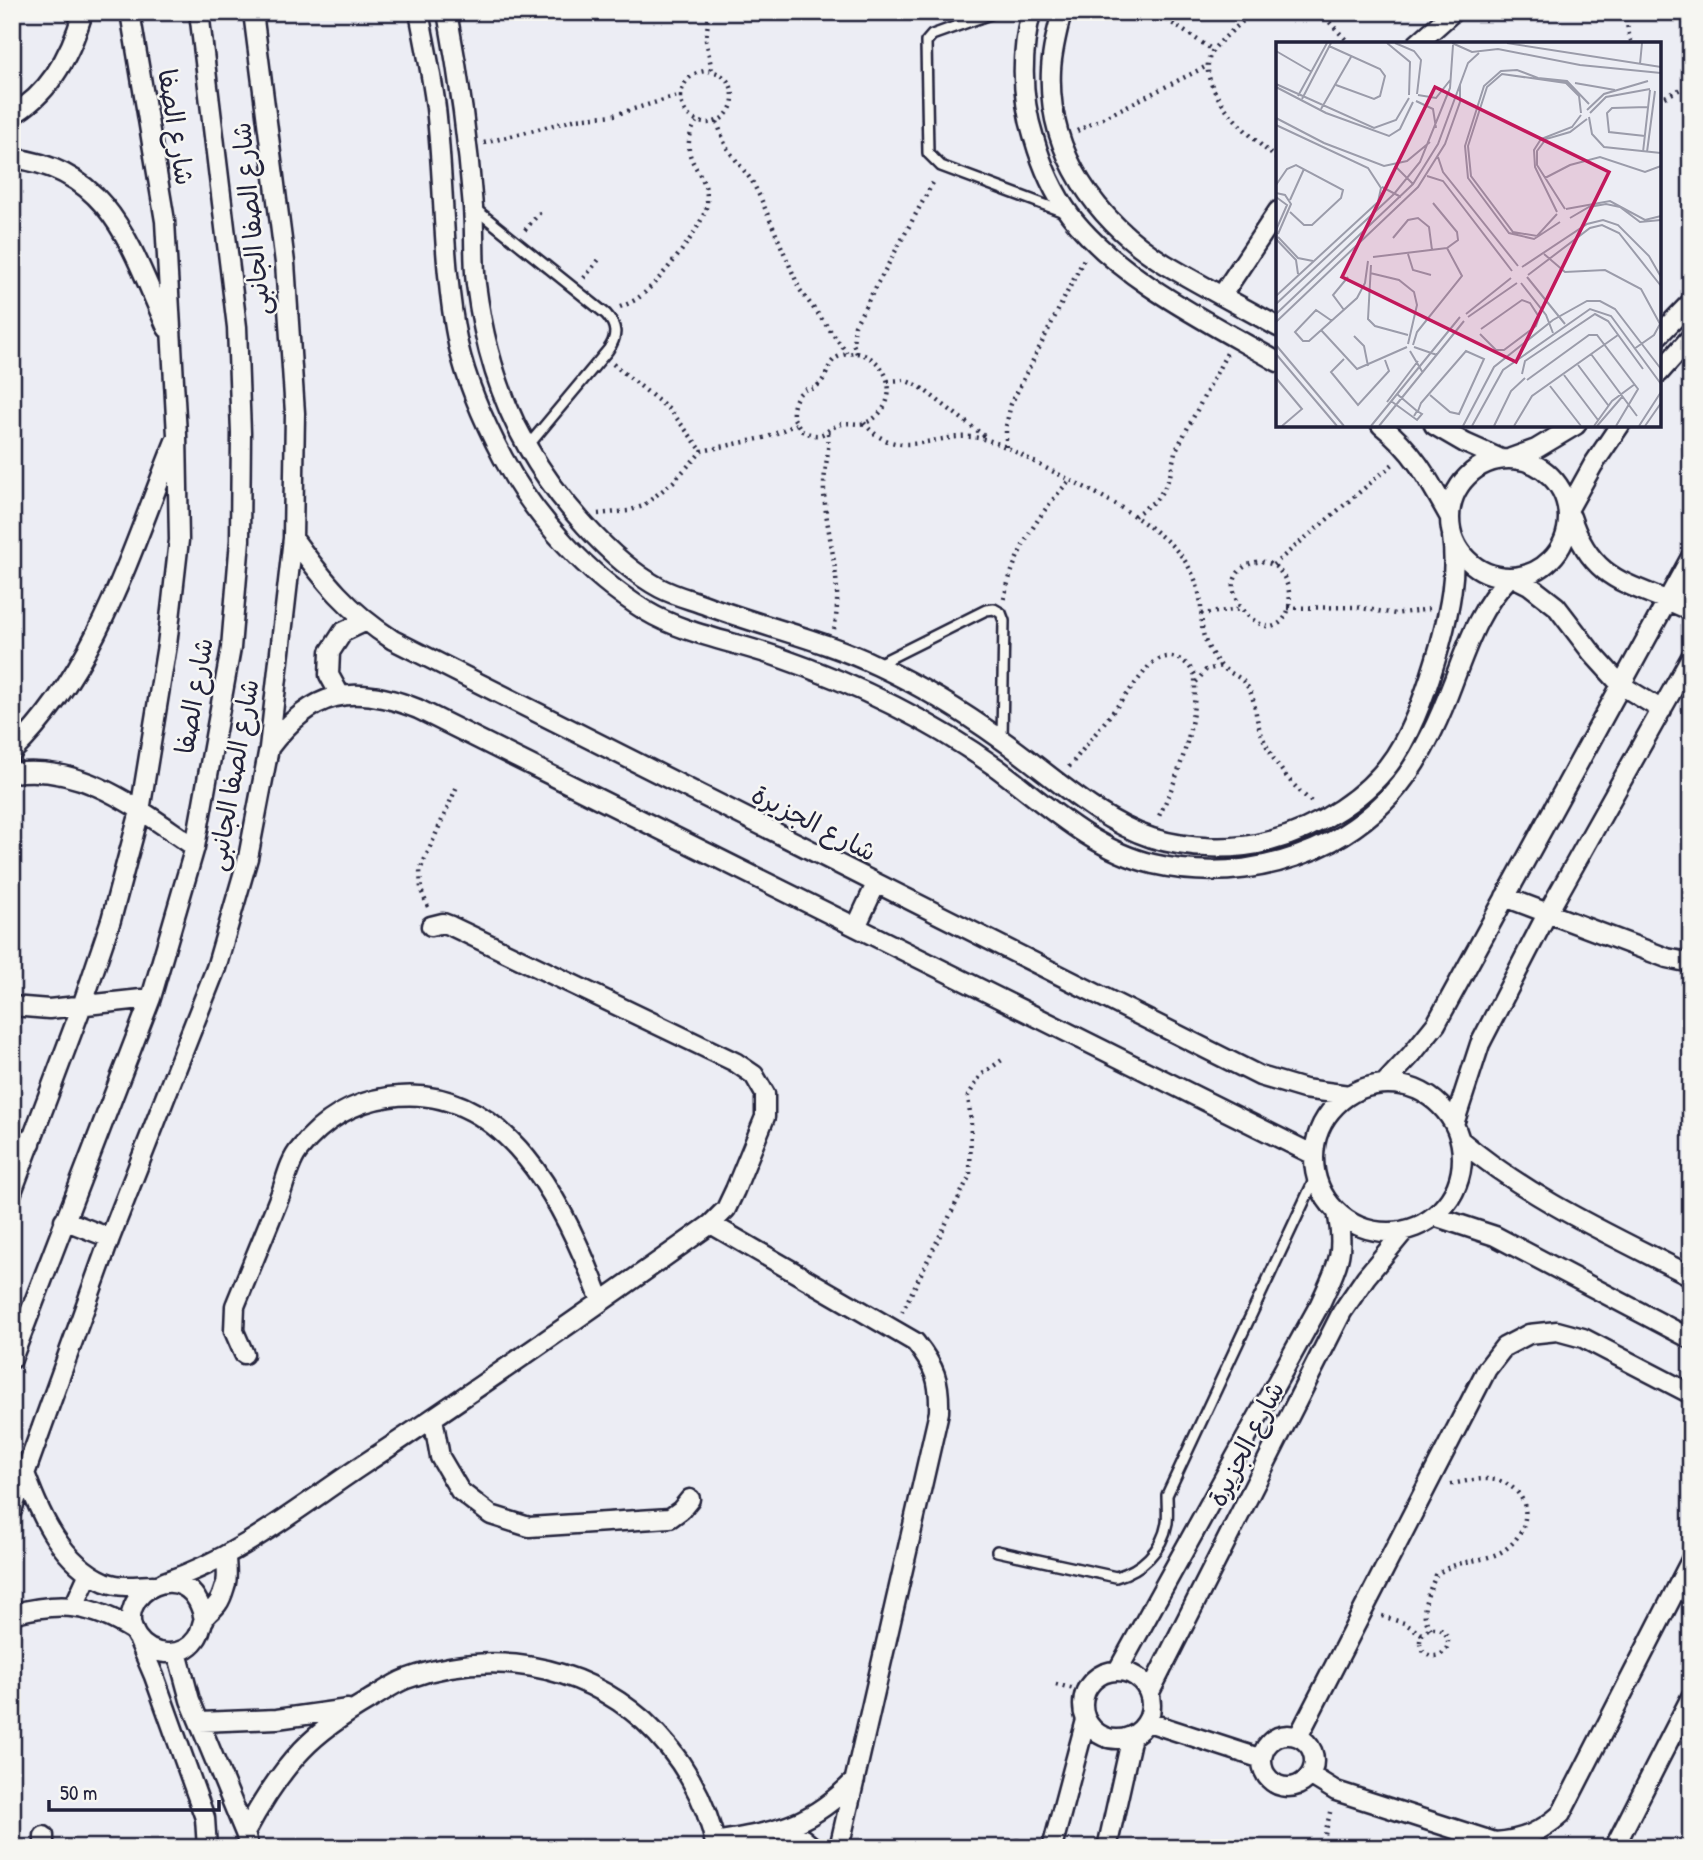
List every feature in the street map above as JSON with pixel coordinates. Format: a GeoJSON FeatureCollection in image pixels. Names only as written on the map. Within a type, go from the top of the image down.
{"type":"FeatureCollection","features":[{"type":"Feature","properties":{"kind":"street"},"geometry":{"type":"LineString","coordinates":[[12,115],[24,108],[52,82],[72,50],[83,12]]}},
{"type":"Feature","properties":{"kind":"street","name":"شارع الصفا"},"geometry":{"type":"LineString","coordinates":[[12,1192],[111,920],[140,811],[167,645],[179,540],[177,435],[165,221],[130,12]]}},
{"type":"Feature","properties":{"kind":"street","name":"شارع الصفا"},"geometry":{"type":"LineString","coordinates":[[12,1359],[152,998],[195,847],[231,648],[240,540],[241,433],[236,327],[199,12]]}},
{"type":"Feature","properties":{"kind":"street","name":"شارع الصفا الجانبى"},"geometry":{"type":"LineString","coordinates":[[12,1510],[110,1238],[216,968],[248,858],[269,748],[293,538],[296,413],[286,277],[253,12]]}},
{"type":"Feature","properties":{"kind":"street"},"geometry":{"type":"LineString","coordinates":[[419,12],[436,108],[449,284],[459,346],[477,406],[504,462],[539,513],[581,560],[649,613],[713,638],[808,667],[887,702],[993,765],[1070,824],[1112,850],[1149,863],[1174,868],[1233,871],[1283,862],[1333,840],[1367,817],[1395,793],[1421,755],[1443,709],[1480,615],[1489,600],[1511,577]]}},
{"type":"Feature","properties":{"kind":"street"},"geometry":{"type":"LineString","coordinates":[[1031,12],[1023,71],[1026,113],[1050,182],[1069,213],[1093,242],[1149,285],[1276,361]]}},
{"type":"Feature","properties":{"kind":"street"},"geometry":{"type":"LineString","coordinates":[[1062,12],[1051,71],[1053,108],[1069,162],[1080,183],[1111,222],[1163,263],[1276,326]]}},
{"type":"Feature","properties":{"kind":"street"},"geometry":{"type":"LineString","coordinates":[[1420,42],[1453,12]]}},
{"type":"Feature","properties":{"kind":"street"},"geometry":{"type":"LineString","coordinates":[[451,15],[473,207],[476,281],[486,339],[506,402],[527,447],[560,494],[599,540],[624,563],[662,589],[876,665],[937,697],[1002,739],[1058,782],[1116,821],[1148,837],[1176,844],[1222,847],[1269,841],[1308,826],[1365,789],[1394,758],[1411,727],[1430,676],[1451,600],[1455,557],[1449,516],[1452,499],[1460,485],[1478,468],[1536,449],[1573,427]]}},
{"type":"Feature","properties":{"kind":"street"},"geometry":{"type":"LineString","coordinates":[[1037,149],[1061,139]]}},
{"type":"Feature","properties":{"kind":"street"},"geometry":{"type":"LineString","coordinates":[[12,159],[34,161],[68,174],[98,196],[120,225],[172,337]]}},
{"type":"Feature","properties":{"kind":"street"},"geometry":{"type":"LineString","coordinates":[[1222,295],[1276,214]]}},
{"type":"Feature","properties":{"kind":"street"},"geometry":{"type":"LineString","coordinates":[[1661,333],[1691,302]]}},
{"type":"Feature","properties":{"kind":"street"},"geometry":{"type":"LineString","coordinates":[[1661,371],[1691,337]]}},
{"type":"Feature","properties":{"kind":"street"},"geometry":{"type":"LineString","coordinates":[[1383,427],[1398,439],[1422,467],[1449,516]]}},
{"type":"Feature","properties":{"kind":"street"},"geometry":{"type":"LineString","coordinates":[[1437,427],[1465,443],[1504,459],[1529,462],[1548,473],[1562,490],[1578,539],[1593,561],[1613,579],[1691,611]]}},
{"type":"Feature","properties":{"kind":"street"},"geometry":{"type":"LineString","coordinates":[[1452,536],[1460,553],[1474,567],[1491,575],[1511,577],[1541,569],[1553,558],[1565,538],[1569,512],[1593,465],[1619,427]]}},
{"type":"Feature","properties":{"kind":"street"},"geometry":{"type":"LineString","coordinates":[[12,752],[61,696],[90,648],[177,435]]}},
{"type":"Feature","properties":{"kind":"street","name":"شارع الجزيرة"},"geometry":{"type":"LineString","coordinates":[[293,538],[326,584],[364,622],[393,640],[1260,1076],[1304,1089],[1349,1095]]}},
{"type":"Feature","properties":{"kind":"street"},"geometry":{"type":"LineString","coordinates":[[581,560],[599,540]]}},
{"type":"Feature","properties":{"kind":"street"},"geometry":{"type":"LineString","coordinates":[[1384,1084],[1436,1024],[1691,557]]}},
{"type":"Feature","properties":{"kind":"street"},"geometry":{"type":"LineString","coordinates":[[1511,577],[1530,585],[1556,606],[1621,685],[1662,710]]}},
{"type":"Feature","properties":{"kind":"street"},"geometry":{"type":"LineString","coordinates":[[713,638],[723,612]]}},
{"type":"Feature","properties":{"kind":"street"},"geometry":{"type":"LineString","coordinates":[[340,695],[329,675],[330,652],[343,632],[364,622]]}},
{"type":"Feature","properties":{"kind":"street"},"geometry":{"type":"LineString","coordinates":[[1691,657],[1547,915],[1480,1044],[1457,1132],[1462,1161],[1458,1182],[1449,1201],[1434,1216],[1405,1230],[1381,1232],[1357,1226],[1337,1212],[1324,1196],[1316,1176],[1314,1155],[1319,1131],[1331,1111],[1349,1095],[1384,1084],[1405,1086],[1425,1094],[1442,1107],[1457,1132],[1489,1165],[1521,1187],[1691,1276]]}},
{"type":"Feature","properties":{"kind":"street"},"geometry":{"type":"LineString","coordinates":[[269,748],[287,724],[312,706],[340,695],[366,693],[391,698],[418,709],[1314,1155]]}},
{"type":"Feature","properties":{"kind":"street"},"geometry":{"type":"LineString","coordinates":[[12,773],[26,771],[67,775],[106,788],[195,847]]}},
{"type":"Feature","properties":{"kind":"street"},"geometry":{"type":"LineString","coordinates":[[856,927],[876,884]]}},
{"type":"Feature","properties":{"kind":"street"},"geometry":{"type":"LineString","coordinates":[[1505,897],[1667,958],[1691,963]]}},
{"type":"Feature","properties":{"kind":"street"},"geometry":{"type":"LineString","coordinates":[[207,1848],[205,1818],[155,1676],[136,1634],[132,1618],[134,1604],[142,1593],[226,1556],[433,1418],[711,1224],[726,1209],[765,1117],[765,1094],[754,1074],[735,1062],[437,924]]}},
{"type":"Feature","properties":{"kind":"street"},"geometry":{"type":"LineString","coordinates":[[12,1006],[48,1009],[83,1003],[152,998]]}},
{"type":"Feature","properties":{"kind":"street"},"geometry":{"type":"LineString","coordinates":[[244,1354],[234,1331],[235,1307],[298,1150],[329,1119],[368,1100],[411,1094],[444,1099],[454,1101],[493,1122],[528,1161],[558,1204],[583,1251],[601,1301]]}},
{"type":"Feature","properties":{"kind":"street"},"geometry":{"type":"LineString","coordinates":[[12,1137],[31,1143]]}},
{"type":"Feature","properties":{"kind":"street","name":"شارع الجزيرة"},"geometry":{"type":"LineString","coordinates":[[1118,1670],[1320,1304],[1340,1260],[1342,1236],[1337,1212]]}},
{"type":"Feature","properties":{"kind":"street"},"geometry":{"type":"LineString","coordinates":[[1434,1216],[1495,1236],[1691,1339]]}},
{"type":"Feature","properties":{"kind":"street"},"geometry":{"type":"LineString","coordinates":[[64,1220],[110,1238]]}},
{"type":"Feature","properties":{"kind":"street"},"geometry":{"type":"LineString","coordinates":[[711,1224],[915,1342],[931,1362],[940,1386],[939,1412],[839,1848]]}},
{"type":"Feature","properties":{"kind":"street","name":"شارع الجزيرة"},"geometry":{"type":"LineString","coordinates":[[1150,1692],[1342,1312],[1366,1277],[1405,1230]]}},
{"type":"Feature","properties":{"kind":"street"},"geometry":{"type":"LineString","coordinates":[[1298,1737],[1487,1369],[1504,1347],[1529,1334],[1557,1331],[1583,1338],[1691,1394]]}},
{"type":"Feature","properties":{"kind":"street"},"geometry":{"type":"LineString","coordinates":[[433,1418],[440,1457],[460,1491],[491,1515],[529,1527],[670,1518],[690,1499]]}},
{"type":"Feature","properties":{"kind":"street"},"geometry":{"type":"LineString","coordinates":[[26,1476],[39,1512],[59,1544],[89,1573],[106,1582],[130,1587],[180,1584],[192,1592],[201,1604],[204,1619]]}},
{"type":"Feature","properties":{"kind":"street"},"geometry":{"type":"LineString","coordinates":[[12,1614],[34,1608],[74,1606],[108,1616],[136,1634],[148,1648],[162,1653],[177,1653],[196,1640],[204,1619],[219,1602],[227,1580],[226,1556]]}},
{"type":"Feature","properties":{"kind":"street"},"geometry":{"type":"LineString","coordinates":[[1310,1775],[1336,1791],[1496,1842],[1531,1835],[1548,1826],[1561,1814],[1691,1560]]}},
{"type":"Feature","properties":{"kind":"street"},"geometry":{"type":"LineString","coordinates":[[74,1606],[89,1573]]}},
{"type":"Feature","properties":{"kind":"street"},"geometry":{"type":"LineString","coordinates":[[177,1653],[186,1689],[247,1841]]}},
{"type":"Feature","properties":{"kind":"street"},"geometry":{"type":"LineString","coordinates":[[247,1841],[267,1794],[302,1750],[327,1727],[354,1708],[404,1680],[460,1664],[517,1663],[572,1676],[623,1703],[665,1741],[697,1789],[715,1845],[783,1830],[810,1818],[834,1801],[855,1780]]}},
{"type":"Feature","properties":{"kind":"street"},"geometry":{"type":"LineString","coordinates":[[1118,1670],[1137,1676],[1150,1692],[1152,1702],[1148,1722],[1132,1736],[1111,1739],[1100,1735],[1086,1720],[1083,1711],[1085,1692],[1098,1676],[1118,1670]]}},
{"type":"Feature","properties":{"kind":"street"},"geometry":{"type":"LineString","coordinates":[[1614,1848],[1691,1697]]}},
{"type":"Feature","properties":{"kind":"street"},"geometry":{"type":"LineString","coordinates":[[200,1722],[277,1719],[354,1708]]}},
{"type":"Feature","properties":{"kind":"street"},"geometry":{"type":"LineString","coordinates":[[1052,1848],[1086,1720]]}},
{"type":"Feature","properties":{"kind":"street"},"geometry":{"type":"LineString","coordinates":[[1148,1722],[1262,1759]]}},
{"type":"Feature","properties":{"kind":"street"},"geometry":{"type":"LineString","coordinates":[[1286,1735],[1298,1737],[1308,1743],[1314,1764],[1310,1775],[1303,1782],[1284,1787],[1268,1778],[1262,1759],[1265,1748],[1274,1739],[1286,1735]]}},
{"type":"Feature","properties":{"kind":"street"},"geometry":{"type":"LineString","coordinates":[[1107,1848],[1132,1736]]}},
{"type":"Feature","properties":{"kind":"street"},"geometry":{"type":"LineString","coordinates":[[783,1830],[803,1839],[814,1848]]}},
{"type":"Feature","properties":{"kind":"lane"},"geometry":{"type":"LineString","coordinates":[[996,12],[932,35],[926,42],[928,153],[941,166],[1069,213]]}},
{"type":"Feature","properties":{"kind":"lane"},"geometry":{"type":"LineString","coordinates":[[473,207],[606,314],[615,327],[614,342],[527,447]]}},
{"type":"Feature","properties":{"kind":"lane"},"geometry":{"type":"LineString","coordinates":[[876,665],[986,610],[994,609],[1001,613],[1004,621],[1002,739]]}},
{"type":"Feature","properties":{"kind":"lane"},"geometry":{"type":"LineString","coordinates":[[997,1551],[1116,1577],[1135,1572],[1155,1551],[1167,1524],[1167,1495],[1316,1176]]}},
{"type":"Feature","properties":{"kind":"path"},"geometry":{"type":"LineString","coordinates":[[709,12],[706,40],[712,71]]}},
{"type":"Feature","properties":{"kind":"path"},"geometry":{"type":"LineString","coordinates":[[1156,12],[1213,50]]}},
{"type":"Feature","properties":{"kind":"path"},"geometry":{"type":"LineString","coordinates":[[1253,12],[1213,50],[1207,65],[1209,83],[1236,120],[1276,158]]}},
{"type":"Feature","properties":{"kind":"path"},"geometry":{"type":"LineString","coordinates":[[1320,12],[1348,42]]}},
{"type":"Feature","properties":{"kind":"path"},"geometry":{"type":"LineString","coordinates":[[1626,12],[1631,42]]}},
{"type":"Feature","properties":{"kind":"path"},"geometry":{"type":"LineString","coordinates":[[1061,139],[1207,65]]}},
{"type":"Feature","properties":{"kind":"path"},"geometry":{"type":"LineString","coordinates":[[701,71],[712,71],[722,75],[730,83],[734,94],[732,105],[726,115],[717,122],[696,122],[681,106],[683,85],[690,76],[701,71]]}},
{"type":"Feature","properties":{"kind":"path"},"geometry":{"type":"LineString","coordinates":[[1661,99],[1690,86]]}},
{"type":"Feature","properties":{"kind":"path"},"geometry":{"type":"LineString","coordinates":[[467,148],[577,119],[614,115],[680,95]]}},
{"type":"Feature","properties":{"kind":"path"},"geometry":{"type":"LineString","coordinates":[[606,314],[637,299],[667,267],[700,225],[706,213],[706,191],[689,152],[691,131],[696,122]]}},
{"type":"Feature","properties":{"kind":"path"},"geometry":{"type":"LineString","coordinates":[[717,122],[726,147],[752,181],[761,199],[800,290],[847,354]]}},
{"type":"Feature","properties":{"kind":"path"},"geometry":{"type":"LineString","coordinates":[[856,353],[853,334],[855,325],[941,166]]}},
{"type":"Feature","properties":{"kind":"path"},"geometry":{"type":"LineString","coordinates":[[516,242],[541,211]]}},
{"type":"Feature","properties":{"kind":"path"},"geometry":{"type":"LineString","coordinates":[[1006,448],[1006,426],[1011,404],[1093,242]]}},
{"type":"Feature","properties":{"kind":"path"},"geometry":{"type":"LineString","coordinates":[[575,289],[601,257]]}},
{"type":"Feature","properties":{"kind":"path"},"geometry":{"type":"LineString","coordinates":[[1134,516],[1156,500],[1164,489],[1175,452],[1235,337]]}},
{"type":"Feature","properties":{"kind":"path"},"geometry":{"type":"LineString","coordinates":[[856,353],[873,358],[885,372],[888,390],[882,409],[875,418],[864,423],[853,426],[840,424],[828,433],[810,434],[802,430],[796,424],[792,408],[795,400],[807,389],[819,384],[834,360],[847,354],[856,353]]}},
{"type":"Feature","properties":{"kind":"path"},"geometry":{"type":"LineString","coordinates":[[603,357],[671,411],[702,450]]}},
{"type":"Feature","properties":{"kind":"path"},"geometry":{"type":"LineString","coordinates":[[888,381],[904,380],[919,386],[993,442]]}},
{"type":"Feature","properties":{"kind":"path"},"geometry":{"type":"LineString","coordinates":[[864,423],[878,437],[895,444],[961,438],[993,442],[1071,480],[1134,516],[1168,542],[1188,564],[1199,592],[1204,636],[1209,649],[1221,666],[1240,678],[1248,687],[1267,747],[1287,778],[1314,804],[1329,814]]}},
{"type":"Feature","properties":{"kind":"path"},"geometry":{"type":"LineString","coordinates":[[585,523],[594,515],[603,512],[628,512],[643,506],[673,482],[702,450],[768,437],[796,424]]}},
{"type":"Feature","properties":{"kind":"path"},"geometry":{"type":"LineString","coordinates":[[827,646],[834,629],[839,593],[824,496],[823,480],[829,451],[828,433]]}},
{"type":"Feature","properties":{"kind":"path"},"geometry":{"type":"LineString","coordinates":[[1273,565],[1409,451]]}},
{"type":"Feature","properties":{"kind":"path"},"geometry":{"type":"LineString","coordinates":[[1001,613],[1006,588],[1025,541],[1038,519],[1071,480]]}},
{"type":"Feature","properties":{"kind":"path"},"geometry":{"type":"LineString","coordinates":[[1262,561],[1273,565],[1287,584],[1288,608],[1284,621],[1271,627],[1255,623],[1241,609],[1233,588],[1234,577],[1241,568],[1251,562],[1262,561]]}},
{"type":"Feature","properties":{"kind":"path"},"geometry":{"type":"LineString","coordinates":[[1288,608],[1356,607],[1395,614],[1434,608],[1451,600]]}},
{"type":"Feature","properties":{"kind":"path"},"geometry":{"type":"LineString","coordinates":[[1201,614],[1241,609]]}},
{"type":"Feature","properties":{"kind":"path"},"geometry":{"type":"LineString","coordinates":[[1058,782],[1155,661],[1170,656],[1178,658],[1191,667],[1195,674],[1186,744],[1177,775],[1148,837]]}},
{"type":"Feature","properties":{"kind":"path"},"geometry":{"type":"LineString","coordinates":[[1195,683],[1206,670],[1221,666]]}},
{"type":"Feature","properties":{"kind":"path"},"geometry":{"type":"LineString","coordinates":[[437,924],[421,890],[420,870],[458,784]]}},
{"type":"Feature","properties":{"kind":"path"},"geometry":{"type":"LineString","coordinates":[[894,1328],[970,1175],[972,1149],[968,1096],[981,1075],[1002,1060]]}},
{"type":"Feature","properties":{"kind":"path"},"geometry":{"type":"LineString","coordinates":[[1424,1490],[1490,1478],[1503,1481],[1514,1488],[1527,1511],[1524,1524],[1508,1546],[1496,1554],[1457,1563],[1436,1575],[1423,1612],[1425,1622],[1431,1629],[1442,1631],[1447,1639],[1446,1650],[1442,1654],[1432,1656],[1423,1650],[1420,1640],[1431,1629]]}},
{"type":"Feature","properties":{"kind":"path"},"geometry":{"type":"LineString","coordinates":[[1360,1614],[1393,1619],[1423,1635]]}},
{"type":"Feature","properties":{"kind":"path"},"geometry":{"type":"LineString","coordinates":[[1056,1684],[1085,1692]]}},
{"type":"Feature","properties":{"kind":"path"},"geometry":{"type":"LineString","coordinates":[[1322,1848],[1336,1791]]}}]}
